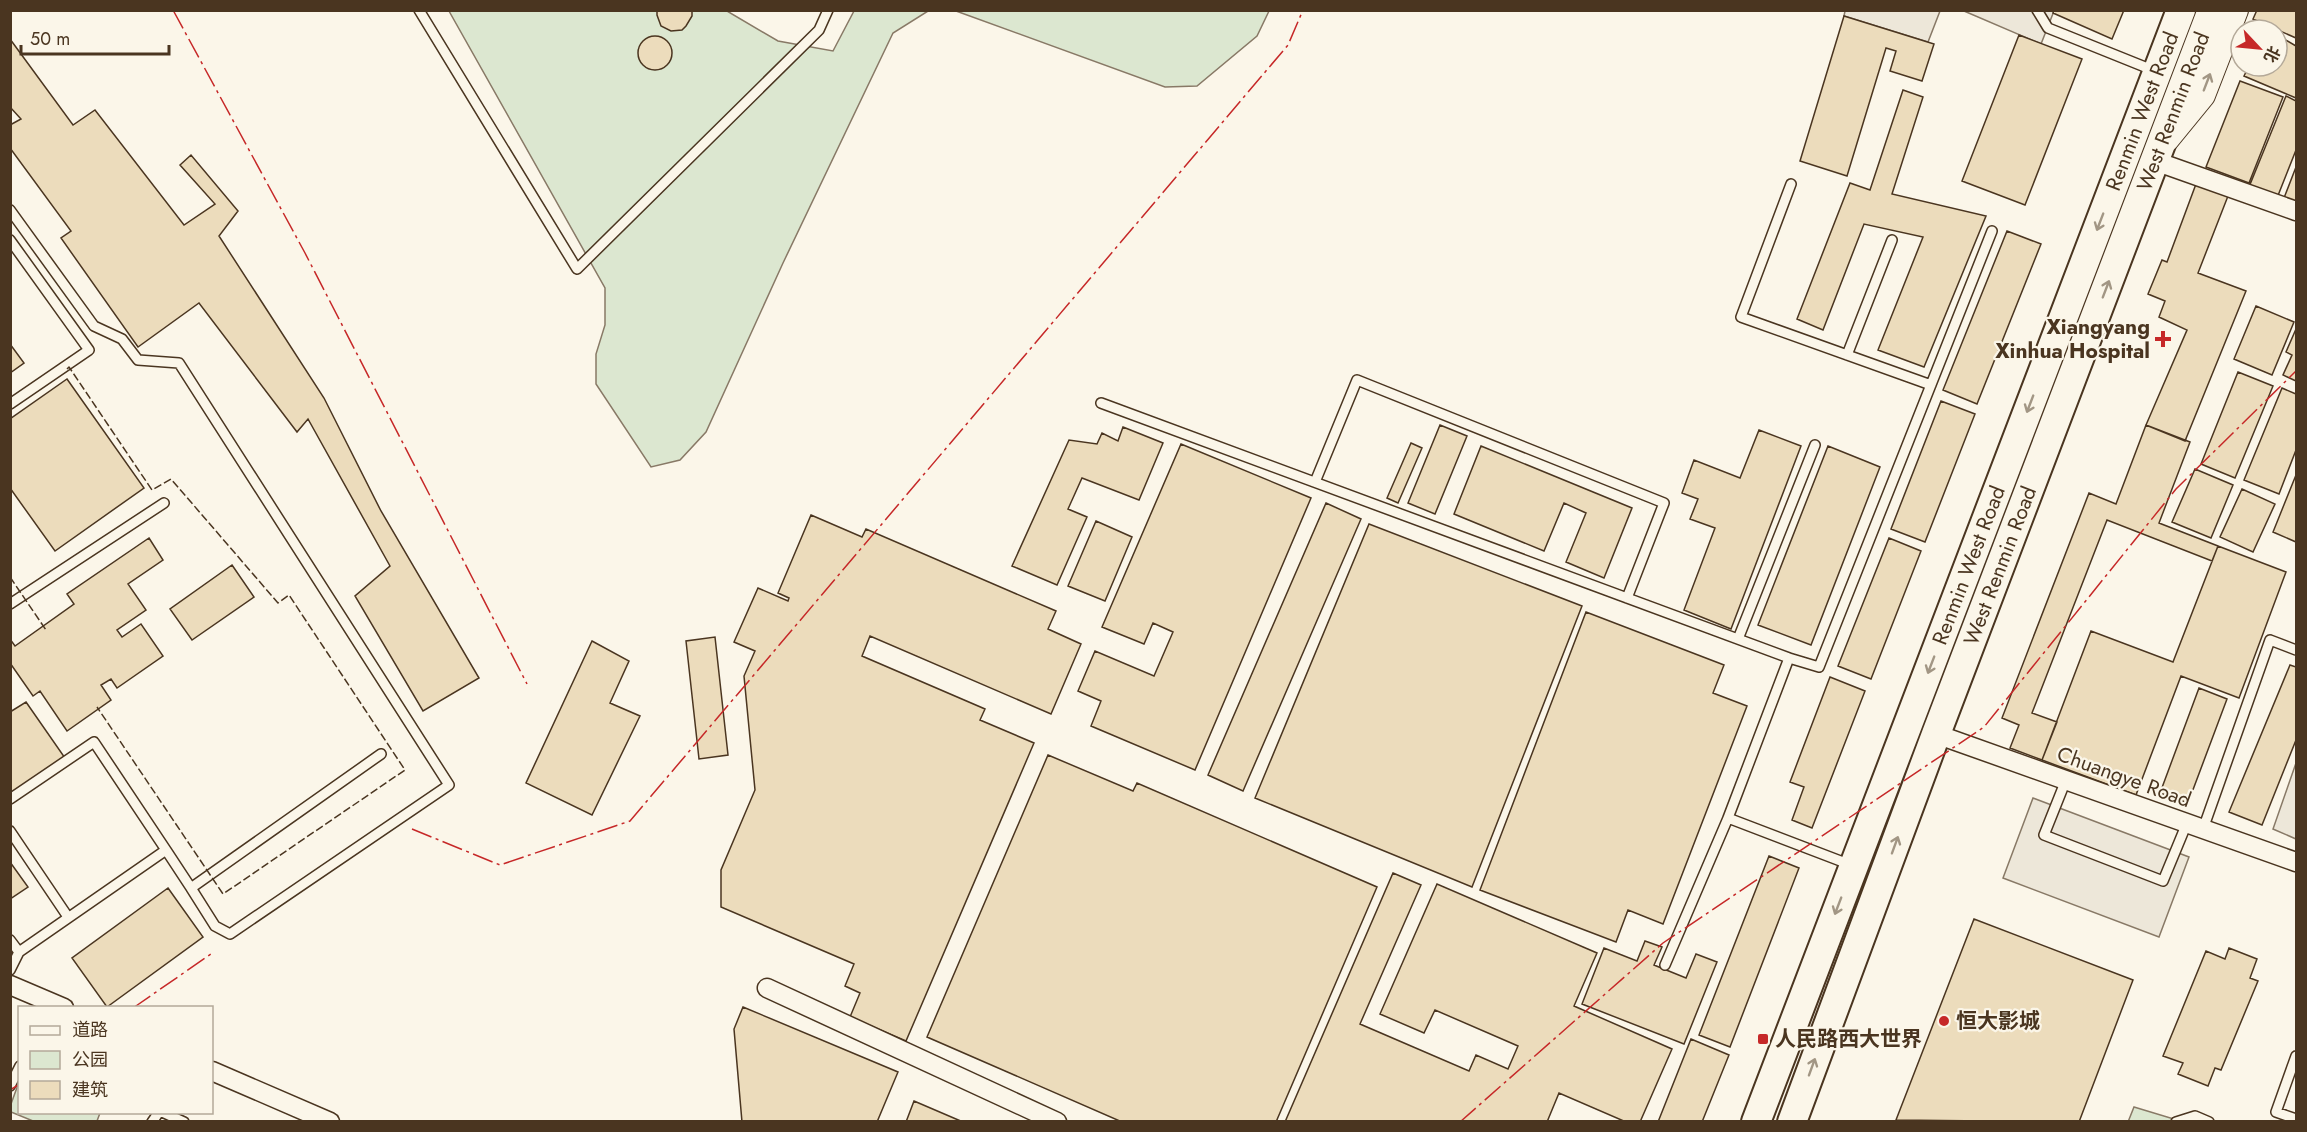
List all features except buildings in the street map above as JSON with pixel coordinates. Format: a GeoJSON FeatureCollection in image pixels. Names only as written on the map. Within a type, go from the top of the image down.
{"type":"FeatureCollection","features":[{"type":"Feature","properties":{"kind":"main road","name":"Renmin West Road"},"geometry":{"type":"LineString","coordinates":[[1756,1122],[2181,10]]}},
{"type":"Feature","properties":{"kind":"main road","name":"West Renmin Road"},"geometry":{"type":"LineString","coordinates":[[1792,1122],[1936,734],[2212,10]]}},
{"type":"Feature","properties":{"kind":"main road"},"geometry":{"type":"LineString","coordinates":[[2158,153],[2202,95],[2235,10]]}},
{"type":"Feature","properties":{"kind":"street"},"geometry":{"type":"LineString","coordinates":[[2158,153],[2296,211]]}},
{"type":"Feature","properties":{"kind":"street","name":"Chuangye Road"},"geometry":{"type":"LineString","coordinates":[[1936,734],[2296,862]]}},
{"type":"Feature","properties":{"kind":"street"},"geometry":{"type":"LineString","coordinates":[[10,985],[59,1006]]}},
{"type":"Feature","properties":{"kind":"street"},"geometry":{"type":"LineString","coordinates":[[767,988],[1057,1122]]}},
{"type":"Feature","properties":{"kind":"street"},"geometry":{"type":"LineString","coordinates":[[213,1071],[330,1122]]}},
{"type":"Feature","properties":{"kind":"lane"},"geometry":{"type":"LineString","coordinates":[[419,10],[577,269],[819,30],[828,10]]}},
{"type":"Feature","properties":{"kind":"lane"},"geometry":{"type":"LineString","coordinates":[[2037,10],[2048,28],[2158,72]]}},
{"type":"Feature","properties":{"kind":"lane"},"geometry":{"type":"LineString","coordinates":[[1791,184],[1742,317],[1931,386]]}},
{"type":"Feature","properties":{"kind":"lane"},"geometry":{"type":"LineString","coordinates":[[10,210],[94,326],[122,339],[138,360],[179,363],[449,786],[230,934],[215,926],[94,742],[10,800]]}},
{"type":"Feature","properties":{"kind":"lane"},"geometry":{"type":"LineString","coordinates":[[1101,403],[1819,667],[1992,231]]}},
{"type":"Feature","properties":{"kind":"lane"},"geometry":{"type":"LineString","coordinates":[[10,240],[89,350],[10,404]]}},
{"type":"Feature","properties":{"kind":"lane"},"geometry":{"type":"LineString","coordinates":[[1846,355],[1892,240]]}},
{"type":"Feature","properties":{"kind":"lane"},"geometry":{"type":"LineString","coordinates":[[1315,482],[1357,380],[1664,503],[1627,598]]}},
{"type":"Feature","properties":{"kind":"lane"},"geometry":{"type":"LineString","coordinates":[[1738,639],[1815,446]]}},
{"type":"Feature","properties":{"kind":"lane"},"geometry":{"type":"LineString","coordinates":[[10,604],[164,503]]}},
{"type":"Feature","properties":{"kind":"lane"},"geometry":{"type":"LineString","coordinates":[[2066,780],[2044,835],[2163,880],[2195,826],[2270,640],[2296,650]]}},
{"type":"Feature","properties":{"kind":"lane"},"geometry":{"type":"LineString","coordinates":[[1665,965],[1728,818],[1789,657]]}},
{"type":"Feature","properties":{"kind":"lane"},"geometry":{"type":"LineString","coordinates":[[191,888],[381,754]]}},
{"type":"Feature","properties":{"kind":"lane"},"geometry":{"type":"LineString","coordinates":[[1728,818],[1853,866]]}},
{"type":"Feature","properties":{"kind":"lane"},"geometry":{"type":"LineString","coordinates":[[10,831],[68,917]]}},
{"type":"Feature","properties":{"kind":"lane"},"geometry":{"type":"LineString","coordinates":[[10,970],[19,952],[166,850]]}},
{"type":"Feature","properties":{"kind":"lane"},"geometry":{"type":"LineString","coordinates":[[10,940],[19,952]]}},
{"type":"Feature","properties":{"kind":"lane"},"geometry":{"type":"LineString","coordinates":[[2296,1056],[2276,1112],[2296,1119]]}},
{"type":"Feature","properties":{"kind":"lane"},"geometry":{"type":"LineString","coordinates":[[10,1086],[18,1070]]}},
{"type":"Feature","properties":{"kind":"lane"},"geometry":{"type":"LineString","coordinates":[[163,1114],[184,1122]]}},
{"type":"Feature","properties":{"kind":"lane"},"geometry":{"type":"LineString","coordinates":[[2176,1122],[2195,1116],[2209,1122]]}},
{"type":"Feature","properties":{"kind":"green space"},"geometry":{"type":"Polygon","coordinates":[[[449,11],[727,11],[778,41],[833,51],[854,11],[928,11],[893,33],[783,263],[706,432],[680,460],[651,467],[596,384],[596,354],[605,325],[605,288],[449,11]]]}},
{"type":"Feature","properties":{"kind":"green space"},"geometry":{"type":"Polygon","coordinates":[[[956,11],[1269,11],[1257,36],[1197,86],[1165,87],[956,11]]]}},
{"type":"Feature","properties":{"kind":"green space"},"geometry":{"type":"Polygon","coordinates":[[[18,1085],[18,1114],[100,1114],[97,1121],[33,1121],[11,1112],[11,1104],[18,1085]]]}},
{"type":"Feature","properties":{"kind":"green space"},"geometry":{"type":"Polygon","coordinates":[[[2134,1107],[2177,1120],[2195,1116],[2209,1122],[2128,1122],[2134,1107]]]}},
{"type":"Feature","properties":{"kind":"shaded area"},"geometry":{"type":"Polygon","coordinates":[[[1845,11],[1940,11],[1928,42],[1844,16],[1845,11]]]}},
{"type":"Feature","properties":{"kind":"shaded area"},"geometry":{"type":"Polygon","coordinates":[[[1964,11],[2054,11],[2041,44],[1964,11]]]}},
{"type":"Feature","properties":{"kind":"shaded area"},"geometry":{"type":"Polygon","coordinates":[[[2296,763],[2296,839],[2273,829],[2296,763]]]}},
{"type":"Feature","properties":{"kind":"shaded area"},"geometry":{"type":"Polygon","coordinates":[[[2033,798],[2189,857],[2159,937],[2003,878],[2033,798]]]}},
{"type":"Feature","properties":{"kind":"fence"},"geometry":{"type":"LineString","coordinates":[[67,369],[69,367],[152,490],[171,479],[278,603],[289,595],[405,770],[223,894],[97,707]]}},
{"type":"Feature","properties":{"kind":"fence"},"geometry":{"type":"LineString","coordinates":[[10,577],[46,630]]}},
{"type":"Feature","properties":{"kind":"power"},"geometry":{"type":"LineString","coordinates":[[173,10],[305,253],[527,684]]}},
{"type":"Feature","properties":{"kind":"power"},"geometry":{"type":"LineString","coordinates":[[412,829],[500,865],[630,821],[1288,45],[1303,10]]}},
{"type":"Feature","properties":{"kind":"power"},"geometry":{"type":"LineString","coordinates":[[1460,1122],[1663,943],[1984,727],[2176,489],[2296,371]]}},
{"type":"Feature","properties":{"kind":"power"},"geometry":{"type":"LineString","coordinates":[[136,1006],[211,954]]}},
{"type":"Feature","properties":{"kind":"power"},"geometry":{"type":"LineString","coordinates":[[10,1090],[18,1085]]}},
{"type":"Feature","properties":{"kind":"place","name":"Xiangyang Xinhua Hospital"},"geometry":{"type":"Point","coordinates":[2163,339]}},
{"type":"Feature","properties":{"kind":"place","name":"恒大影城"},"geometry":{"type":"Point","coordinates":[1944,1021]}},
{"type":"Feature","properties":{"kind":"place","name":"人民路西大世界"},"geometry":{"type":"Point","coordinates":[1763,1039]}}]}
